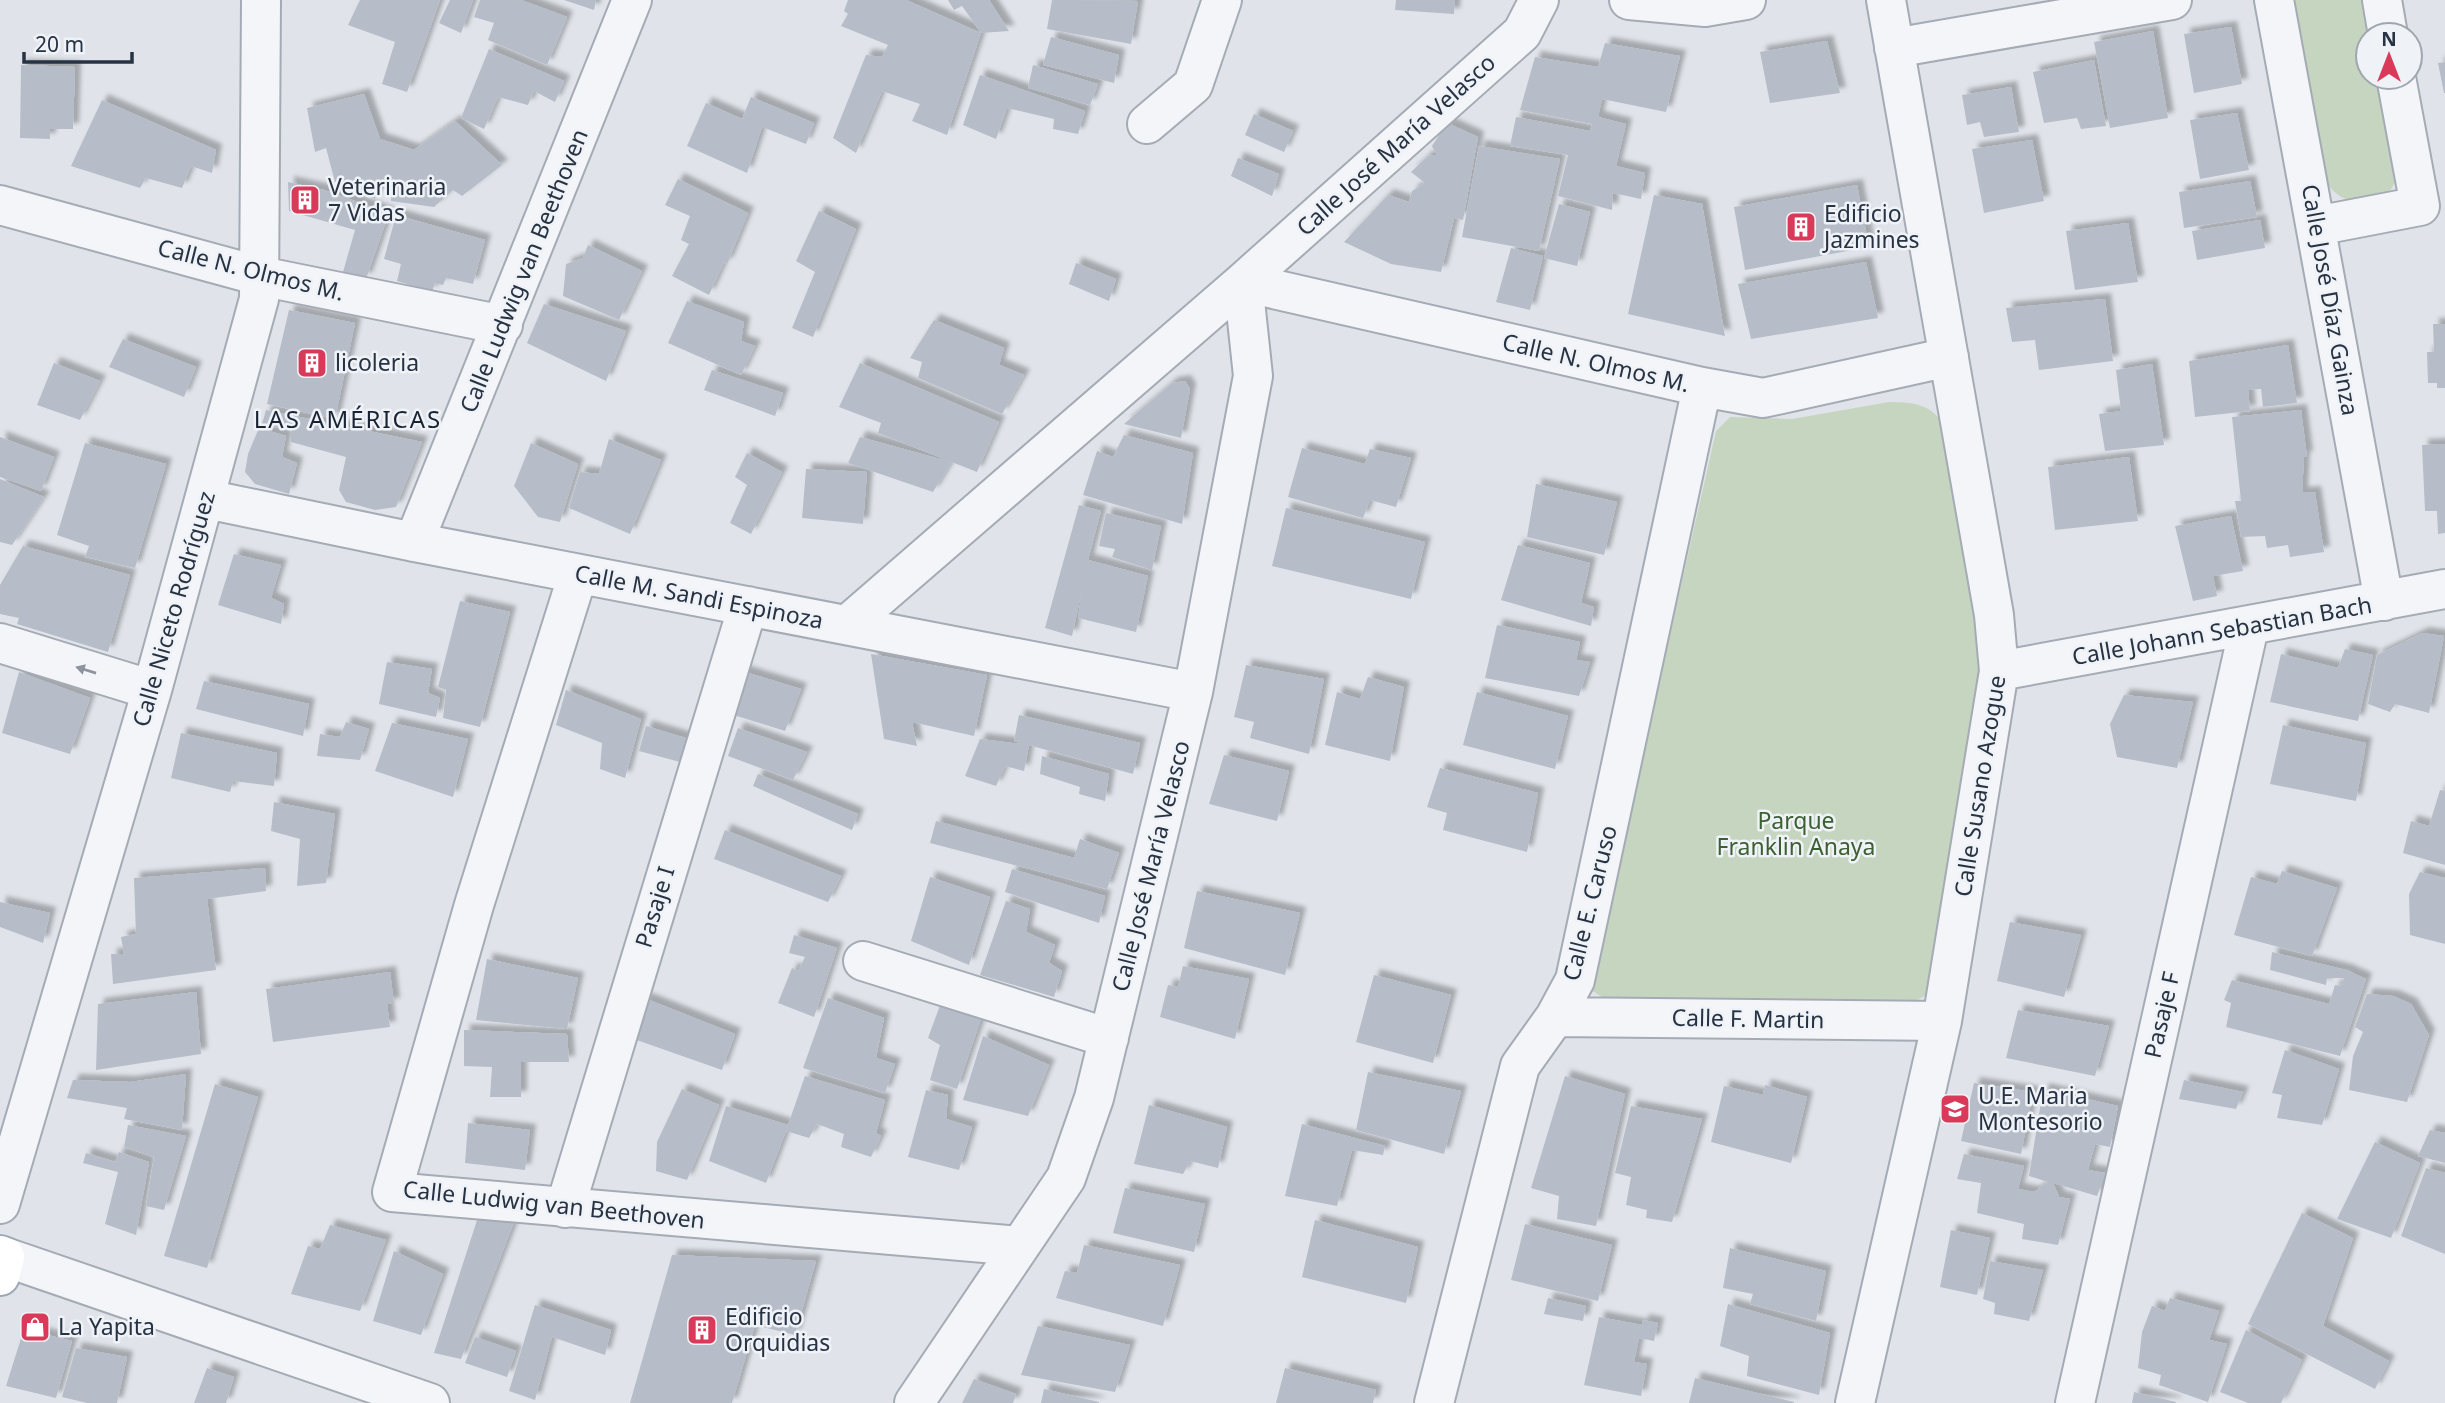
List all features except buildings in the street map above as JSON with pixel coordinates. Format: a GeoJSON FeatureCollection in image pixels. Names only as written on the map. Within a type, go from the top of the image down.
{"type":"FeatureCollection","features":[{"type":"Feature","properties":{"kind":"street","name":"Calle Niceto Rodríguez"},"geometry":{"type":"LineString","coordinates":[[0,1204],[152,690],[259,299],[261,0]]}},
{"type":"Feature","properties":{"kind":"street","name":"Calle Ludwig van Beethoven"},"geometry":{"type":"LineString","coordinates":[[414,542],[632,0]]}},
{"type":"Feature","properties":{"kind":"street"},"geometry":{"type":"LineString","coordinates":[[1147,124],[1193,85],[1222,0]]}},
{"type":"Feature","properties":{"kind":"street","name":"Calle José María Velasco"},"geometry":{"type":"LineString","coordinates":[[847,625],[1243,282],[1522,33],[1539,0]]}},
{"type":"Feature","properties":{"kind":"street"},"geometry":{"type":"LineString","coordinates":[[1629,0],[1705,7],[1746,0]]}},
{"type":"Feature","properties":{"kind":"street","name":"Calle Susano Azogue"},"geometry":{"type":"LineString","coordinates":[[1855,1403],[1942,1021],[1999,671],[1993,615],[1886,0]]}},
{"type":"Feature","properties":{"kind":"street"},"geometry":{"type":"LineString","coordinates":[[1894,48],[2172,0]]}},
{"type":"Feature","properties":{"kind":"street","name":"Calle José Díaz Gainza"},"geometry":{"type":"LineString","coordinates":[[2274,0],[2384,601]]}},
{"type":"Feature","properties":{"kind":"street"},"geometry":{"type":"LineString","coordinates":[[2382,0],[2386,21]]}},
{"type":"Feature","properties":{"kind":"street"},"geometry":{"type":"LineString","coordinates":[[2316,226],[2420,206],[2399,91]]}},
{"type":"Feature","properties":{"kind":"street","name":"Calle N. Olmos M."},"geometry":{"type":"LineString","coordinates":[[0,205],[260,276],[503,325]]}},
{"type":"Feature","properties":{"kind":"street","name":"Calle N. Olmos M."},"geometry":{"type":"LineString","coordinates":[[1243,282],[1702,387],[1763,398],[1949,357]]}},
{"type":"Feature","properties":{"kind":"street","name":"Calle José María Velasco"},"geometry":{"type":"LineString","coordinates":[[914,1403],[1066,1178],[1094,1098],[1193,692],[1253,376],[1243,282]]}},
{"type":"Feature","properties":{"kind":"street","name":"Calle E. Caruso"},"geometry":{"type":"LineString","coordinates":[[1434,1403],[1520,1066],[1555,1017],[1575,980],[1702,387]]}},
{"type":"Feature","properties":{"kind":"street","name":"Calle M. Sandi Espinoza"},"geometry":{"type":"LineString","coordinates":[[206,499],[414,542],[1193,692]]}},
{"type":"Feature","properties":{"kind":"street","name":"Calle Ludwig van Beethoven"},"geometry":{"type":"LineString","coordinates":[[578,573],[474,905],[392,1192],[1019,1246]]}},
{"type":"Feature","properties":{"kind":"street","name":"Calle Johann Sebastian Bach"},"geometry":{"type":"LineString","coordinates":[[1999,671],[2445,589]]}},
{"type":"Feature","properties":{"kind":"street","name":"Pasaje I"},"geometry":{"type":"LineString","coordinates":[[565,1208],[748,606]]}},
{"type":"Feature","properties":{"kind":"street","name":"Pasaje F"},"geometry":{"type":"LineString","coordinates":[[2075,1403],[2249,626]]}},
{"type":"Feature","properties":{"kind":"street"},"geometry":{"type":"LineString","coordinates":[[0,643],[152,690]]}},
{"type":"Feature","properties":{"kind":"street"},"geometry":{"type":"LineString","coordinates":[[863,961],[1109,1038]]}},
{"type":"Feature","properties":{"kind":"street","name":"Calle F. Martin"},"geometry":{"type":"LineString","coordinates":[[1555,1017],[1942,1021]]}},
{"type":"Feature","properties":{"kind":"street"},"geometry":{"type":"LineString","coordinates":[[2,1263],[430,1403]]}},
{"type":"Feature","properties":{"kind":"green space"},"geometry":{"type":"Polygon","coordinates":[[[2292,0],[2365,0],[2369,21],[2354,21],[2354,91],[2383,91],[2395,151],[2395,179],[2389,192],[2367,200],[2347,199],[2327,184],[2292,0]]]}},
{"type":"Feature","properties":{"kind":"green space","name":"Parque Franklin Anaya"},"geometry":{"type":"Polygon","coordinates":[[[1889,402],[1914,404],[1928,409],[1940,419],[1944,427],[1977,615],[1984,712],[1929,994],[1909,1004],[1608,1001],[1591,990],[1594,970],[1716,431],[1730,417],[1792,419],[1889,402]]]}},
{"type":"Feature","properties":{"kind":"place","name":"Veterinaria 7 Vidas"},"geometry":{"type":"Point","coordinates":[305,200]}},
{"type":"Feature","properties":{"kind":"place","name":"Edificio Jazmines"},"geometry":{"type":"Point","coordinates":[1801,227]}},
{"type":"Feature","properties":{"kind":"place","name":"licoleria"},"geometry":{"type":"Point","coordinates":[312,363]}},
{"type":"Feature","properties":{"kind":"place","name":"U.E. Maria Montesorio"},"geometry":{"type":"Point","coordinates":[1955,1109]}},
{"type":"Feature","properties":{"kind":"place","name":"La Yapita"},"geometry":{"type":"Point","coordinates":[35,1327]}},
{"type":"Feature","properties":{"kind":"place","name":"Edificio Orquidias"},"geometry":{"type":"Point","coordinates":[702,1330]}},
{"type":"Feature","properties":{"kind":"district","name":"LAS AMÉRICAS"},"geometry":{"type":"Point","coordinates":[348,420]}}]}
